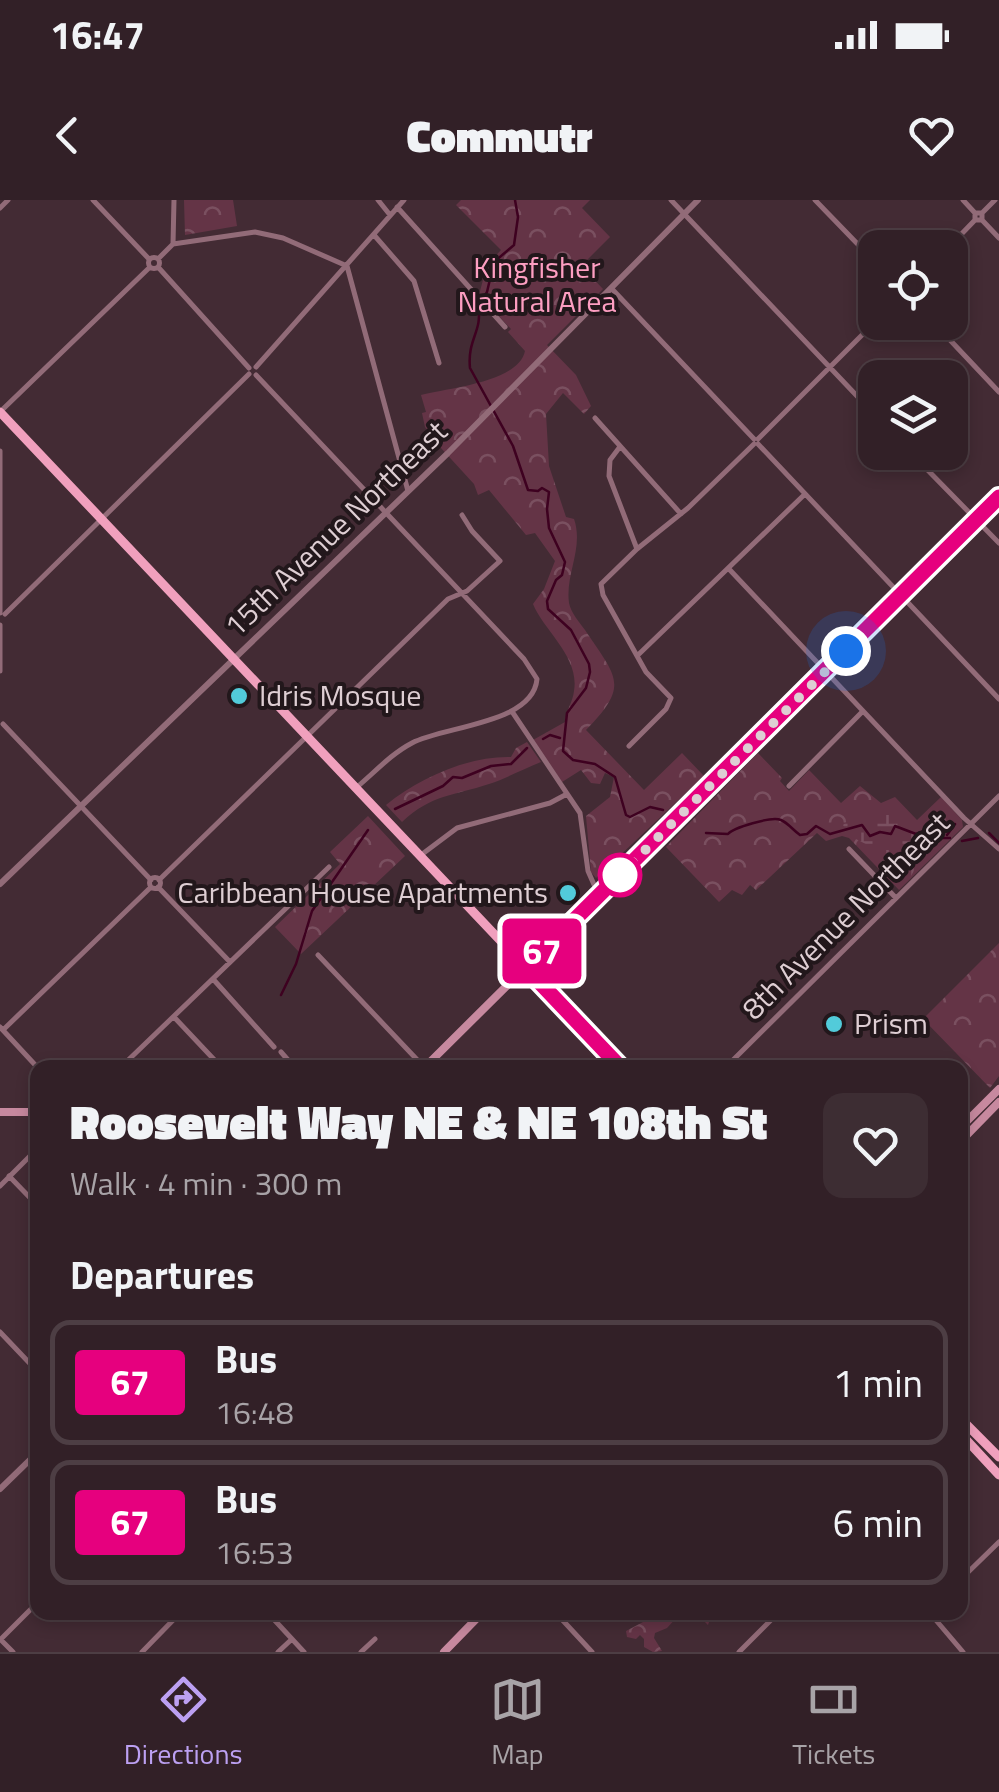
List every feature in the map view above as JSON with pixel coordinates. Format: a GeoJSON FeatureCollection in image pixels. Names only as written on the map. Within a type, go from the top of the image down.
{"type":"FeatureCollection","features":[{"type":"Feature","properties":{"kind":"main road"},"geometry":{"type":"LineString","coordinates":[[0,412],[613,1060]]}},
{"type":"Feature","properties":{"kind":"main road"},"geometry":{"type":"LineString","coordinates":[[431,1060],[999,497]]}},
{"type":"Feature","properties":{"kind":"main road"},"geometry":{"type":"LineString","coordinates":[[968,1120],[999,1089]]}},
{"type":"Feature","properties":{"kind":"main road"},"geometry":{"type":"LineString","coordinates":[[968,1134],[999,1102]]}},
{"type":"Feature","properties":{"kind":"main road"},"geometry":{"type":"LineString","coordinates":[[0,1112],[30,1112]]}},
{"type":"Feature","properties":{"kind":"main road"},"geometry":{"type":"LineString","coordinates":[[968,1426],[999,1457]]}},
{"type":"Feature","properties":{"kind":"main road"},"geometry":{"type":"LineString","coordinates":[[968,1432],[988,1446]]}},
{"type":"Feature","properties":{"kind":"main road"},"geometry":{"type":"LineString","coordinates":[[968,1441],[999,1474]]}},
{"type":"Feature","properties":{"kind":"main road"},"geometry":{"type":"LineString","coordinates":[[444,1652],[475,1620]]}},
{"type":"Feature","properties":{"kind":"street"},"geometry":{"type":"LineString","coordinates":[[0,208],[8,200]]}},
{"type":"Feature","properties":{"kind":"street"},"geometry":{"type":"LineString","coordinates":[[93,200],[524,659],[537,679],[535,690],[513,712],[414,742],[357,788]]}},
{"type":"Feature","properties":{"kind":"street"},"geometry":{"type":"LineString","coordinates":[[173,244],[174,200]]}},
{"type":"Feature","properties":{"kind":"street"},"geometry":{"type":"LineString","coordinates":[[378,200],[390,215]]}},
{"type":"Feature","properties":{"kind":"street"},"geometry":{"type":"LineString","coordinates":[[2,613],[252,371],[404,200]]}},
{"type":"Feature","properties":{"kind":"street"},"geometry":{"type":"LineString","coordinates":[[671,200],[858,398]]}},
{"type":"Feature","properties":{"kind":"street","name":"15th Avenue Northeast"},"geometry":{"type":"LineString","coordinates":[[1,880],[448,453],[698,200]]}},
{"type":"Feature","properties":{"kind":"street"},"geometry":{"type":"LineString","coordinates":[[815,200],[858,244]]}},
{"type":"Feature","properties":{"kind":"street"},"geometry":{"type":"LineString","coordinates":[[963,200],[999,238]]}},
{"type":"Feature","properties":{"kind":"street"},"geometry":{"type":"LineString","coordinates":[[966,230],[994,200]]}},
{"type":"Feature","properties":{"kind":"street"},"geometry":{"type":"LineString","coordinates":[[398,207],[505,327]]}},
{"type":"Feature","properties":{"kind":"street"},"geometry":{"type":"LineString","coordinates":[[0,412],[173,244],[255,232],[283,238],[348,266]]}},
{"type":"Feature","properties":{"kind":"street"},"geometry":{"type":"LineString","coordinates":[[373,234],[414,281],[439,363]]}},
{"type":"Feature","properties":{"kind":"street"},"geometry":{"type":"LineString","coordinates":[[348,266],[408,491]]}},
{"type":"Feature","properties":{"kind":"street"},"geometry":{"type":"LineString","coordinates":[[612,289],[999,699]]}},
{"type":"Feature","properties":{"kind":"street"},"geometry":{"type":"LineString","coordinates":[[630,746],[666,710],[671,698],[649,676],[600,584],[681,514],[858,339]]}},
{"type":"Feature","properties":{"kind":"street"},"geometry":{"type":"LineString","coordinates":[[949,340],[999,392]]}},
{"type":"Feature","properties":{"kind":"street"},"geometry":{"type":"LineString","coordinates":[[595,418],[681,514]]}},
{"type":"Feature","properties":{"kind":"street"},"geometry":{"type":"LineString","coordinates":[[620,448],[610,460],[609,476],[637,549]]}},
{"type":"Feature","properties":{"kind":"street"},"geometry":{"type":"LineString","coordinates":[[0,451],[0,671]]}},
{"type":"Feature","properties":{"kind":"street"},"geometry":{"type":"LineString","coordinates":[[927,470],[999,542]]}},
{"type":"Feature","properties":{"kind":"street"},"geometry":{"type":"LineString","coordinates":[[638,655],[805,494]]}},
{"type":"Feature","properties":{"kind":"street"},"geometry":{"type":"LineString","coordinates":[[31,1060],[2,1028],[453,595],[467,590],[500,561],[462,515]]}},
{"type":"Feature","properties":{"kind":"street"},"geometry":{"type":"LineString","coordinates":[[730,569],[999,849]]}},
{"type":"Feature","properties":{"kind":"street"},"geometry":{"type":"LineString","coordinates":[[789,786],[863,711]]}},
{"type":"Feature","properties":{"kind":"street"},"geometry":{"type":"LineString","coordinates":[[513,712],[582,819],[588,870],[598,896]]}},
{"type":"Feature","properties":{"kind":"street"},"geometry":{"type":"LineString","coordinates":[[1,722],[230,962]]}},
{"type":"Feature","properties":{"kind":"street"},"geometry":{"type":"LineString","coordinates":[[421,855],[458,828],[550,803],[566,794]]}},
{"type":"Feature","properties":{"kind":"street","name":"8th Avenue Northeast"},"geometry":{"type":"LineString","coordinates":[[733,1060],[999,796]]}},
{"type":"Feature","properties":{"kind":"street"},"geometry":{"type":"LineString","coordinates":[[849,849],[896,898]]}},
{"type":"Feature","properties":{"kind":"street"},"geometry":{"type":"LineString","coordinates":[[128,1060],[329,867]]}},
{"type":"Feature","properties":{"kind":"street"},"geometry":{"type":"LineString","coordinates":[[318,955],[417,1060]]}},
{"type":"Feature","properties":{"kind":"street"},"geometry":{"type":"LineString","coordinates":[[213,979],[274,1047]]}},
{"type":"Feature","properties":{"kind":"street"},"geometry":{"type":"LineString","coordinates":[[174,1016],[215,1060]]}},
{"type":"Feature","properties":{"kind":"street"},"geometry":{"type":"LineString","coordinates":[[281,1052],[288,1060]]}},
{"type":"Feature","properties":{"kind":"street"},"geometry":{"type":"LineString","coordinates":[[0,1186],[30,1156]]}},
{"type":"Feature","properties":{"kind":"street"},"geometry":{"type":"LineString","coordinates":[[9,1176],[30,1198]]}},
{"type":"Feature","properties":{"kind":"street"},"geometry":{"type":"LineString","coordinates":[[0,1332],[30,1364]]}},
{"type":"Feature","properties":{"kind":"street"},"geometry":{"type":"LineString","coordinates":[[0,1489],[30,1460]]}},
{"type":"Feature","properties":{"kind":"street"},"geometry":{"type":"LineString","coordinates":[[968,1572],[999,1542]]}},
{"type":"Feature","properties":{"kind":"street"},"geometry":{"type":"LineString","coordinates":[[13,1652],[0,1639],[30,1610]]}},
{"type":"Feature","properties":{"kind":"street"},"geometry":{"type":"LineString","coordinates":[[142,1652],[173,1620]]}},
{"type":"Feature","properties":{"kind":"street"},"geometry":{"type":"LineString","coordinates":[[274,1620],[304,1652]]}},
{"type":"Feature","properties":{"kind":"street"},"geometry":{"type":"LineString","coordinates":[[562,1620],[592,1652]]}},
{"type":"Feature","properties":{"kind":"street"},"geometry":{"type":"LineString","coordinates":[[739,1652],[770,1620]]}},
{"type":"Feature","properties":{"kind":"street"},"geometry":{"type":"LineString","coordinates":[[935,1620],[963,1652]]}},
{"type":"Feature","properties":{"kind":"street"},"geometry":{"type":"LineString","coordinates":[[278,1652],[292,1639]]}},
{"type":"Feature","properties":{"kind":"street"},"geometry":{"type":"LineString","coordinates":[[361,1652],[374,1639]]}},
{"type":"Feature","properties":{"kind":"green space"},"geometry":{"type":"Polygon","coordinates":[[[184,200],[233,200],[237,226],[185,235],[184,200]]]}},
{"type":"Feature","properties":{"kind":"green space","name":"Kingfisher Natural Area"},"geometry":{"type":"Polygon","coordinates":[[[461,200],[590,200],[582,208],[610,237],[581,266],[603,289],[547,345],[576,375],[591,406],[584,414],[563,393],[546,414],[549,466],[566,517],[574,519],[576,530],[569,603],[614,681],[609,702],[586,730],[644,790],[682,753],[704,776],[596,878],[591,872],[586,816],[610,797],[614,777],[605,773],[600,784],[591,783],[581,770],[562,782],[533,740],[565,722],[574,691],[567,656],[533,604],[555,561],[535,533],[526,535],[489,490],[478,495],[474,484],[425,427],[422,413],[426,412],[421,395],[497,377],[520,362],[525,351],[508,332],[511,329],[479,295],[487,265],[501,250],[456,205],[461,200]]]}},
{"type":"Feature","properties":{"kind":"green space"},"geometry":{"type":"Polygon","coordinates":[[[527,742],[541,762],[496,782],[433,801],[402,822],[386,805],[445,770],[478,760],[511,757],[516,748],[527,742]]]}},
{"type":"Feature","properties":{"kind":"green space"},"geometry":{"type":"Polygon","coordinates":[[[758,753],[789,791],[809,770],[841,803],[860,786],[881,803],[895,797],[917,820],[941,797],[962,820],[963,827],[899,890],[849,838],[826,841],[817,833],[756,890],[750,885],[742,895],[732,890],[719,902],[666,847],[758,753]]]}},
{"type":"Feature","properties":{"kind":"green space"},"geometry":{"type":"Polygon","coordinates":[[[889,810],[916,823],[940,821],[941,829],[952,834],[942,845],[928,839],[920,843],[921,854],[913,862],[911,876],[903,873],[901,862],[850,836],[843,825],[852,817],[870,819],[889,810]]]}},
{"type":"Feature","properties":{"kind":"green space"},"geometry":{"type":"Polygon","coordinates":[[[368,816],[405,856],[301,954],[275,927],[340,864],[330,852],[368,816]]]}},
{"type":"Feature","properties":{"kind":"green space"},"geometry":{"type":"Polygon","coordinates":[[[999,943],[999,1076],[990,1088],[968,1065],[968,1060],[963,1060],[923,1019],[999,943]]]}},
{"type":"Feature","properties":{"kind":"green space"},"geometry":{"type":"Polygon","coordinates":[[[674,1620],[655,1633],[662,1651],[644,1647],[640,1635],[636,1639],[627,1637],[626,1631],[643,1622],[674,1620]]]}},
{"type":"Feature","properties":{"kind":"waterway"},"geometry":{"type":"LineString","coordinates":[[515,200],[518,217],[514,245],[494,262],[487,292],[478,307],[470,368],[513,446],[528,490],[542,488],[549,492],[549,528],[565,562],[547,601],[548,609],[571,630],[590,672],[586,688],[567,713],[563,751],[573,760],[595,764],[615,777],[626,815],[630,817],[650,807],[663,810]]}},
{"type":"Feature","properties":{"kind":"waterway"},"geometry":{"type":"LineString","coordinates":[[543,739],[550,735],[560,738]]}},
{"type":"Feature","properties":{"kind":"waterway"},"geometry":{"type":"LineString","coordinates":[[395,809],[443,786],[453,777],[511,764],[527,748]]}},
{"type":"Feature","properties":{"kind":"waterway"},"geometry":{"type":"LineString","coordinates":[[706,833],[728,834],[753,823],[776,819],[800,835],[816,826],[830,834],[862,825],[870,836],[880,832],[891,834],[895,826],[916,834],[927,830],[950,838]]}},
{"type":"Feature","properties":{"kind":"waterway"},"geometry":{"type":"LineString","coordinates":[[947,835],[955,824]]}},
{"type":"Feature","properties":{"kind":"waterway"},"geometry":{"type":"LineString","coordinates":[[281,995],[296,964],[312,911],[368,830]]}},
{"type":"Feature","properties":{"kind":"waterway"},"geometry":{"type":"LineString","coordinates":[[989,833],[999,843]]}},
{"type":"Feature","properties":{"kind":"waterway"},"geometry":{"type":"LineString","coordinates":[[962,841],[978,838]]}},
{"type":"Feature","properties":{"kind":"bus line","name":"67"},"geometry":{"type":"LineString","coordinates":[[613,1060],[526,968],[999,497]]}},
{"type":"Feature","properties":{"kind":"place","name":"Idris Mosque"},"geometry":{"type":"Point","coordinates":[239,696]}},
{"type":"Feature","properties":{"kind":"place","name":"Caribbean House Apartments"},"geometry":{"type":"Point","coordinates":[568,893]}},
{"type":"Feature","properties":{"kind":"place","name":"Prism"},"geometry":{"type":"Point","coordinates":[834,1024]}},
{"type":"Feature","properties":{"kind":"route"},"geometry":{"type":"LineString","coordinates":[[620,875],[846,651]]}}]}
